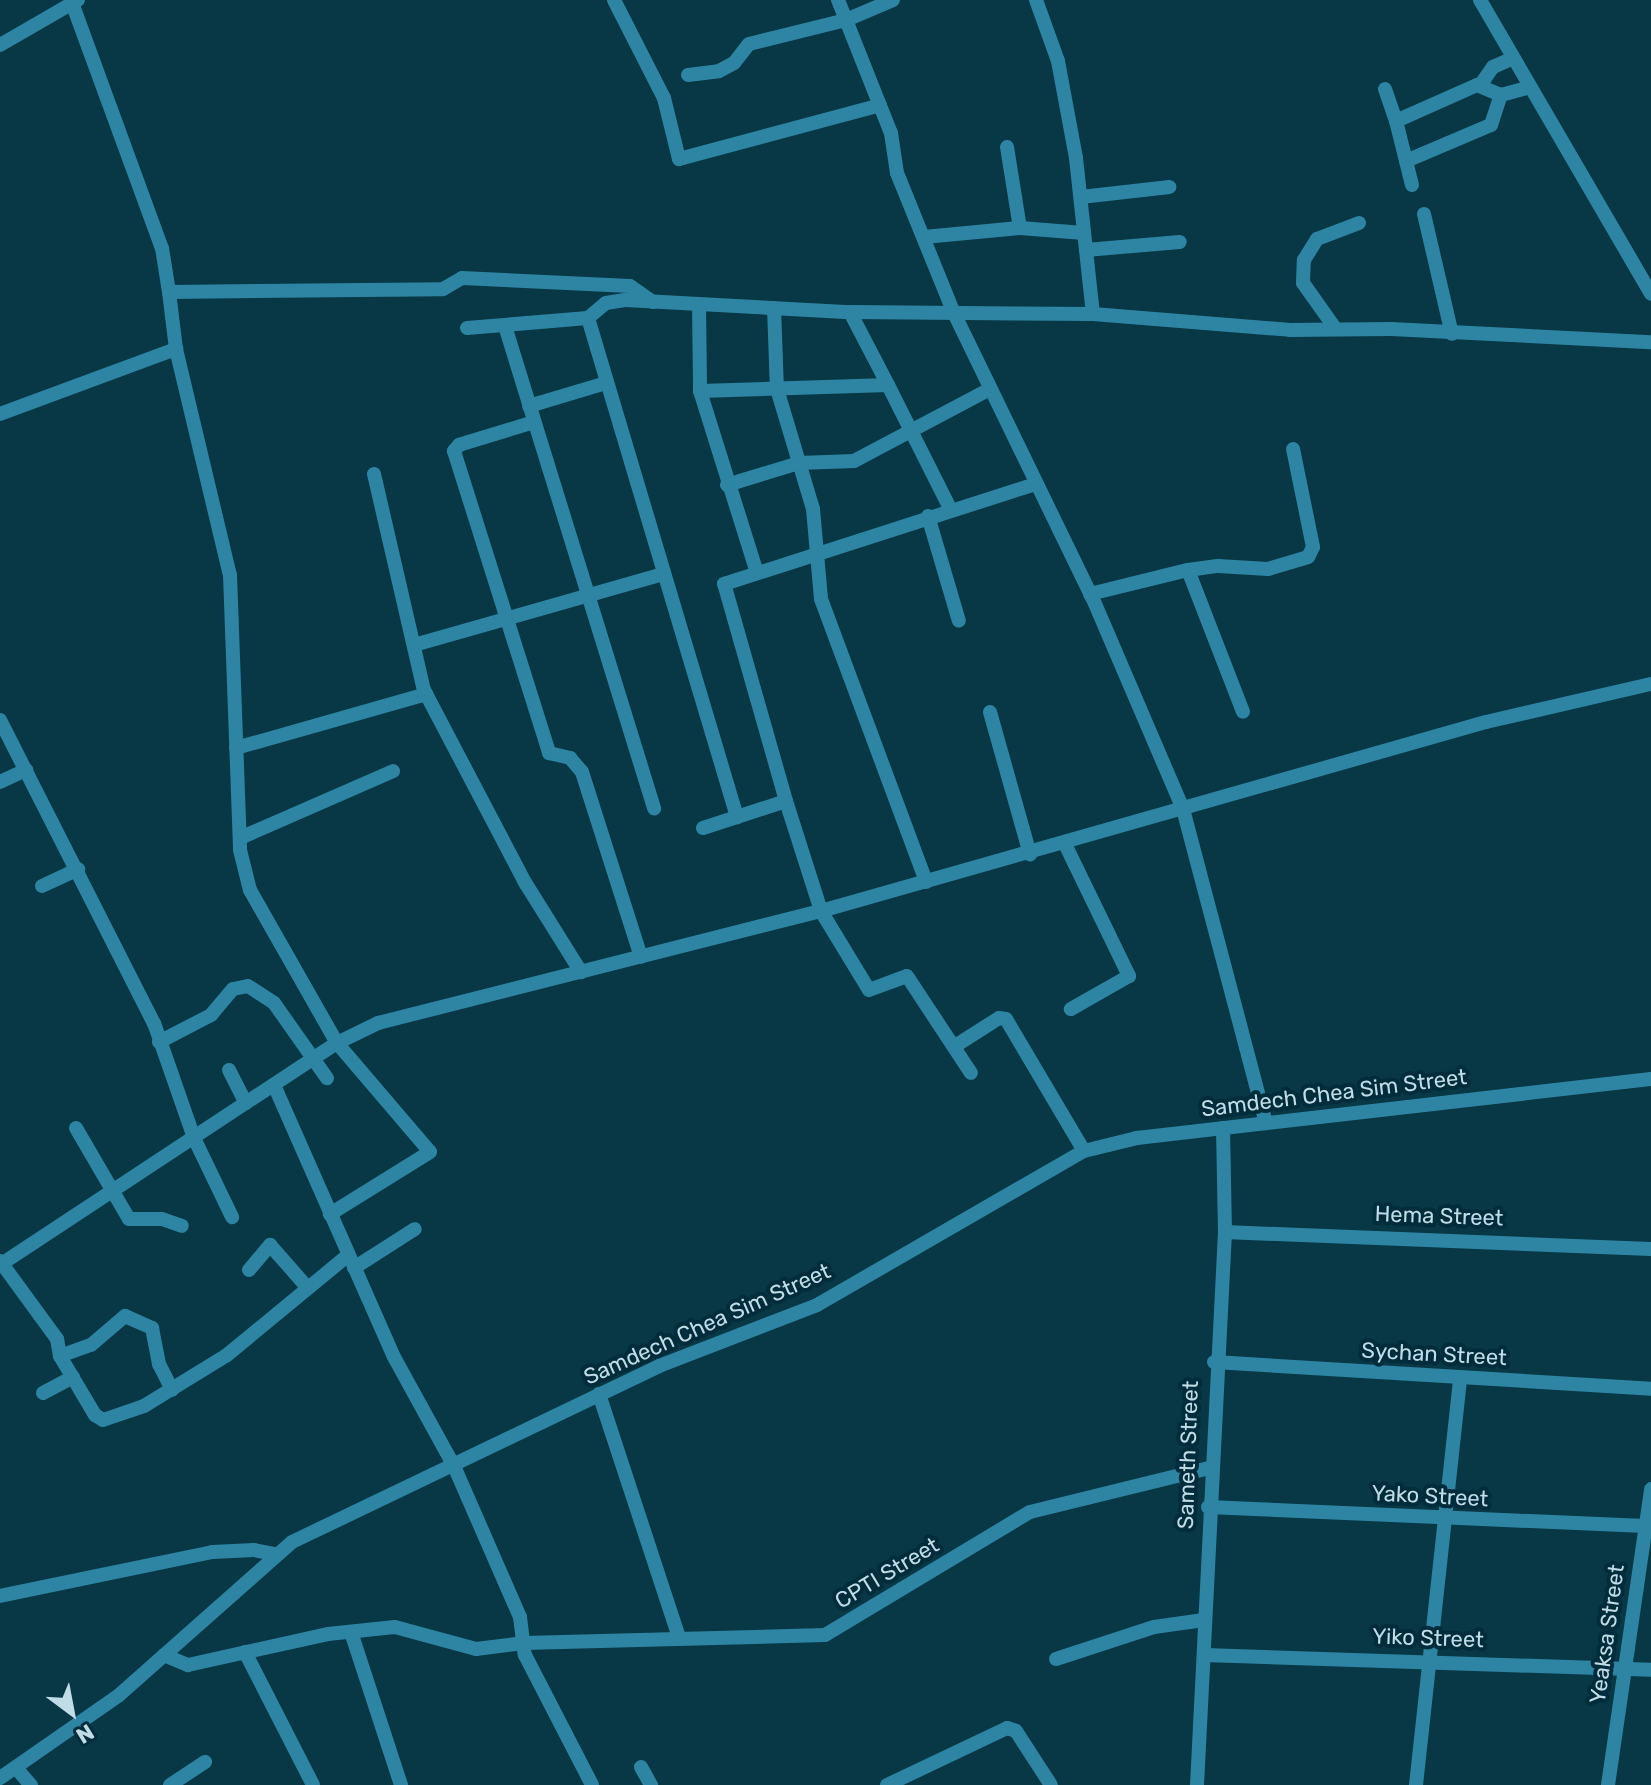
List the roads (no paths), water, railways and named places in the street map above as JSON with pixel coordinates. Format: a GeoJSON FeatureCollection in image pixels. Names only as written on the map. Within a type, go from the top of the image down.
{"type":"FeatureCollection","features":[{"type":"Feature","properties":{"kind":"street"},"geometry":{"type":"LineString","coordinates":[[614,0],[664,98],[679,159],[880,105]]}},
{"type":"Feature","properties":{"kind":"street"},"geometry":{"type":"LineString","coordinates":[[838,0],[880,105],[897,173],[953,311],[988,390],[1090,594],[1183,809],[1266,1123]]}},
{"type":"Feature","properties":{"kind":"street"},"geometry":{"type":"LineString","coordinates":[[688,75],[719,71],[734,63],[749,44],[846,20],[893,0]]}},
{"type":"Feature","properties":{"kind":"street"},"geometry":{"type":"LineString","coordinates":[[1036,0],[1058,61],[1081,197],[1093,314]]}},
{"type":"Feature","properties":{"kind":"street"},"geometry":{"type":"LineString","coordinates":[[1480,0],[1651,294]]}},
{"type":"Feature","properties":{"kind":"street"},"geometry":{"type":"LineString","coordinates":[[0,45],[74,1],[162,248],[176,349],[230,575],[240,838],[253,898],[337,1043],[430,1152],[330,1214]]}},
{"type":"Feature","properties":{"kind":"street"},"geometry":{"type":"LineString","coordinates":[[1396,121],[1481,84],[1493,67],[1513,58]]}},
{"type":"Feature","properties":{"kind":"street"},"geometry":{"type":"LineString","coordinates":[[1481,84],[1501,95],[1530,87]]}},
{"type":"Feature","properties":{"kind":"street"},"geometry":{"type":"LineString","coordinates":[[1385,89],[1412,185]]}},
{"type":"Feature","properties":{"kind":"street"},"geometry":{"type":"LineString","coordinates":[[1406,161],[1491,125],[1501,95]]}},
{"type":"Feature","properties":{"kind":"street"},"geometry":{"type":"LineString","coordinates":[[1007,147],[1020,228]]}},
{"type":"Feature","properties":{"kind":"street"},"geometry":{"type":"LineString","coordinates":[[1081,197],[1169,187]]}},
{"type":"Feature","properties":{"kind":"street"},"geometry":{"type":"LineString","coordinates":[[1424,214],[1452,334]]}},
{"type":"Feature","properties":{"kind":"street"},"geometry":{"type":"LineString","coordinates":[[1335,328],[1303,283],[1304,260],[1317,239],[1359,223]]}},
{"type":"Feature","properties":{"kind":"street"},"geometry":{"type":"LineString","coordinates":[[924,237],[1020,228],[1084,233]]}},
{"type":"Feature","properties":{"kind":"street"},"geometry":{"type":"LineString","coordinates":[[1086,250],[1180,242]]}},
{"type":"Feature","properties":{"kind":"street"},"geometry":{"type":"LineString","coordinates":[[169,292],[443,289],[462,278],[630,286],[653,302]]}},
{"type":"Feature","properties":{"kind":"street"},"geometry":{"type":"LineString","coordinates":[[467,328],[588,318],[614,301],[850,312],[1093,314],[1261,328],[1335,328],[1651,342]]}},
{"type":"Feature","properties":{"kind":"street"},"geometry":{"type":"LineString","coordinates":[[699,304],[700,391],[756,570]]}},
{"type":"Feature","properties":{"kind":"street"},"geometry":{"type":"LineString","coordinates":[[774,308],[777,389],[813,509],[821,599],[926,882]]}},
{"type":"Feature","properties":{"kind":"street"},"geometry":{"type":"LineString","coordinates":[[850,312],[951,510]]}},
{"type":"Feature","properties":{"kind":"street"},"geometry":{"type":"LineString","coordinates":[[588,318],[737,817]]}},
{"type":"Feature","properties":{"kind":"street"},"geometry":{"type":"LineString","coordinates":[[505,326],[654,808]]}},
{"type":"Feature","properties":{"kind":"street"},"geometry":{"type":"LineString","coordinates":[[0,414],[176,349]]}},
{"type":"Feature","properties":{"kind":"street"},"geometry":{"type":"LineString","coordinates":[[529,406],[606,383]]}},
{"type":"Feature","properties":{"kind":"street"},"geometry":{"type":"LineString","coordinates":[[700,391],[888,385]]}},
{"type":"Feature","properties":{"kind":"street"},"geometry":{"type":"LineString","coordinates":[[727,485],[799,463],[854,461],[988,390]]}},
{"type":"Feature","properties":{"kind":"street"},"geometry":{"type":"LineString","coordinates":[[534,422],[459,445],[454,451],[549,753],[570,758],[582,772],[641,957]]}},
{"type":"Feature","properties":{"kind":"street"},"geometry":{"type":"LineString","coordinates":[[1090,594],[1188,570],[1268,569],[1308,557],[1313,547],[1293,449]]}},
{"type":"Feature","properties":{"kind":"street"},"geometry":{"type":"LineString","coordinates":[[374,474],[427,694],[526,884],[581,972]]}},
{"type":"Feature","properties":{"kind":"street"},"geometry":{"type":"LineString","coordinates":[[971,1073],[907,976],[869,990],[821,911],[723,594],[724,584],[756,570],[1036,484]]}},
{"type":"Feature","properties":{"kind":"street"},"geometry":{"type":"LineString","coordinates":[[928,516],[959,621]]}},
{"type":"Feature","properties":{"kind":"street"},"geometry":{"type":"LineString","coordinates":[[1188,570],[1243,712]]}},
{"type":"Feature","properties":{"kind":"street"},"geometry":{"type":"LineString","coordinates":[[414,645],[589,598],[664,574]]}},
{"type":"Feature","properties":{"kind":"street"},"geometry":{"type":"LineString","coordinates":[[415,1229],[307,1287],[241,1345],[172,1390],[144,1406],[103,1420],[95,1415],[60,1356],[57,1339],[1,1263],[337,1043],[378,1023],[821,911],[1486,722],[1651,684]]}},
{"type":"Feature","properties":{"kind":"street"},"geometry":{"type":"LineString","coordinates":[[236,748],[427,694]]}},
{"type":"Feature","properties":{"kind":"street"},"geometry":{"type":"LineString","coordinates":[[990,712],[1030,854]]}},
{"type":"Feature","properties":{"kind":"street"},"geometry":{"type":"LineString","coordinates":[[0,720],[154,1023],[194,1138],[232,1217]]}},
{"type":"Feature","properties":{"kind":"street"},"geometry":{"type":"LineString","coordinates":[[0,782],[26,770]]}},
{"type":"Feature","properties":{"kind":"street"},"geometry":{"type":"LineString","coordinates":[[240,838],[393,771]]}},
{"type":"Feature","properties":{"kind":"street"},"geometry":{"type":"LineString","coordinates":[[703,828],[786,801]]}},
{"type":"Feature","properties":{"kind":"street"},"geometry":{"type":"LineString","coordinates":[[1065,844],[1129,976],[1071,1009]]}},
{"type":"Feature","properties":{"kind":"street"},"geometry":{"type":"LineString","coordinates":[[42,886],[78,869]]}},
{"type":"Feature","properties":{"kind":"street"},"geometry":{"type":"LineString","coordinates":[[159,1042],[211,1015],[233,989],[248,986],[274,1003],[327,1078]]}},
{"type":"Feature","properties":{"kind":"street"},"geometry":{"type":"LineString","coordinates":[[955,1046],[999,1018],[1006,1019],[1084,1151]]}},
{"type":"Feature","properties":{"kind":"street"},"geometry":{"type":"LineString","coordinates":[[229,1070],[246,1103]]}},
{"type":"Feature","properties":{"kind":"street","name":"Samdech Chea Sim Street"},"geometry":{"type":"LineString","coordinates":[[0,1778],[103,1707],[274,1554],[319,1528],[599,1394],[817,1305],[1084,1151],[1137,1138],[1651,1079]]}},
{"type":"Feature","properties":{"kind":"street"},"geometry":{"type":"LineString","coordinates":[[274,1085],[394,1357],[454,1466],[520,1617],[524,1643],[537,1680],[592,1785]]}},
{"type":"Feature","properties":{"kind":"street"},"geometry":{"type":"LineString","coordinates":[[76,1128],[129,1219],[162,1219],[182,1226]]}},
{"type":"Feature","properties":{"kind":"street","name":"Sameth Street"},"geometry":{"type":"LineString","coordinates":[[1197,1785],[1214,1362],[1225,1232],[1223,1128]]}},
{"type":"Feature","properties":{"kind":"street","name":"Hema Street"},"geometry":{"type":"LineString","coordinates":[[1225,1232],[1651,1249]]}},
{"type":"Feature","properties":{"kind":"street"},"geometry":{"type":"LineString","coordinates":[[249,1270],[270,1245],[307,1287]]}},
{"type":"Feature","properties":{"kind":"street"},"geometry":{"type":"LineString","coordinates":[[60,1356],[91,1345],[125,1316],[152,1328],[159,1364],[172,1390]]}},
{"type":"Feature","properties":{"kind":"street","name":"Sychan Street"},"geometry":{"type":"LineString","coordinates":[[1214,1362],[1651,1389]]}},
{"type":"Feature","properties":{"kind":"street"},"geometry":{"type":"LineString","coordinates":[[43,1393],[73,1377]]}},
{"type":"Feature","properties":{"kind":"street"},"geometry":{"type":"LineString","coordinates":[[1416,1785],[1460,1378]]}},
{"type":"Feature","properties":{"kind":"street"},"geometry":{"type":"LineString","coordinates":[[599,1394],[679,1637]]}},
{"type":"Feature","properties":{"kind":"street","name":"CPTI Street"},"geometry":{"type":"LineString","coordinates":[[164,1655],[181,1665],[351,1632],[395,1627],[476,1649],[524,1643],[830,1633],[1030,1512],[1209,1468]]}},
{"type":"Feature","properties":{"kind":"street","name":"Yeaksa Street"},"geometry":{"type":"LineString","coordinates":[[1608,1785],[1651,1489]]}},
{"type":"Feature","properties":{"kind":"street","name":"Yako Street"},"geometry":{"type":"LineString","coordinates":[[1208,1507],[1444,1520],[1648,1526]]}},
{"type":"Feature","properties":{"kind":"street"},"geometry":{"type":"LineString","coordinates":[[0,1596],[212,1552],[274,1554]]}},
{"type":"Feature","properties":{"kind":"street"},"geometry":{"type":"LineString","coordinates":[[1056,1659],[1154,1627],[1204,1620]]}},
{"type":"Feature","properties":{"kind":"street"},"geometry":{"type":"LineString","coordinates":[[351,1632],[401,1785]]}},
{"type":"Feature","properties":{"kind":"street"},"geometry":{"type":"LineString","coordinates":[[245,1652],[313,1785]]}},
{"type":"Feature","properties":{"kind":"street","name":"Yiko Street"},"geometry":{"type":"LineString","coordinates":[[1204,1655],[1428,1659],[1651,1670]]}},
{"type":"Feature","properties":{"kind":"street"},"geometry":{"type":"LineString","coordinates":[[887,1785],[1007,1728],[1016,1731],[1051,1785]]}},
{"type":"Feature","properties":{"kind":"street"},"geometry":{"type":"LineString","coordinates":[[170,1785],[205,1762]]}},
{"type":"Feature","properties":{"kind":"street"},"geometry":{"type":"LineString","coordinates":[[641,1767],[651,1785]]}},
{"type":"Feature","properties":{"kind":"street"},"geometry":{"type":"LineString","coordinates":[[16,1768],[31,1785]]}}]}
